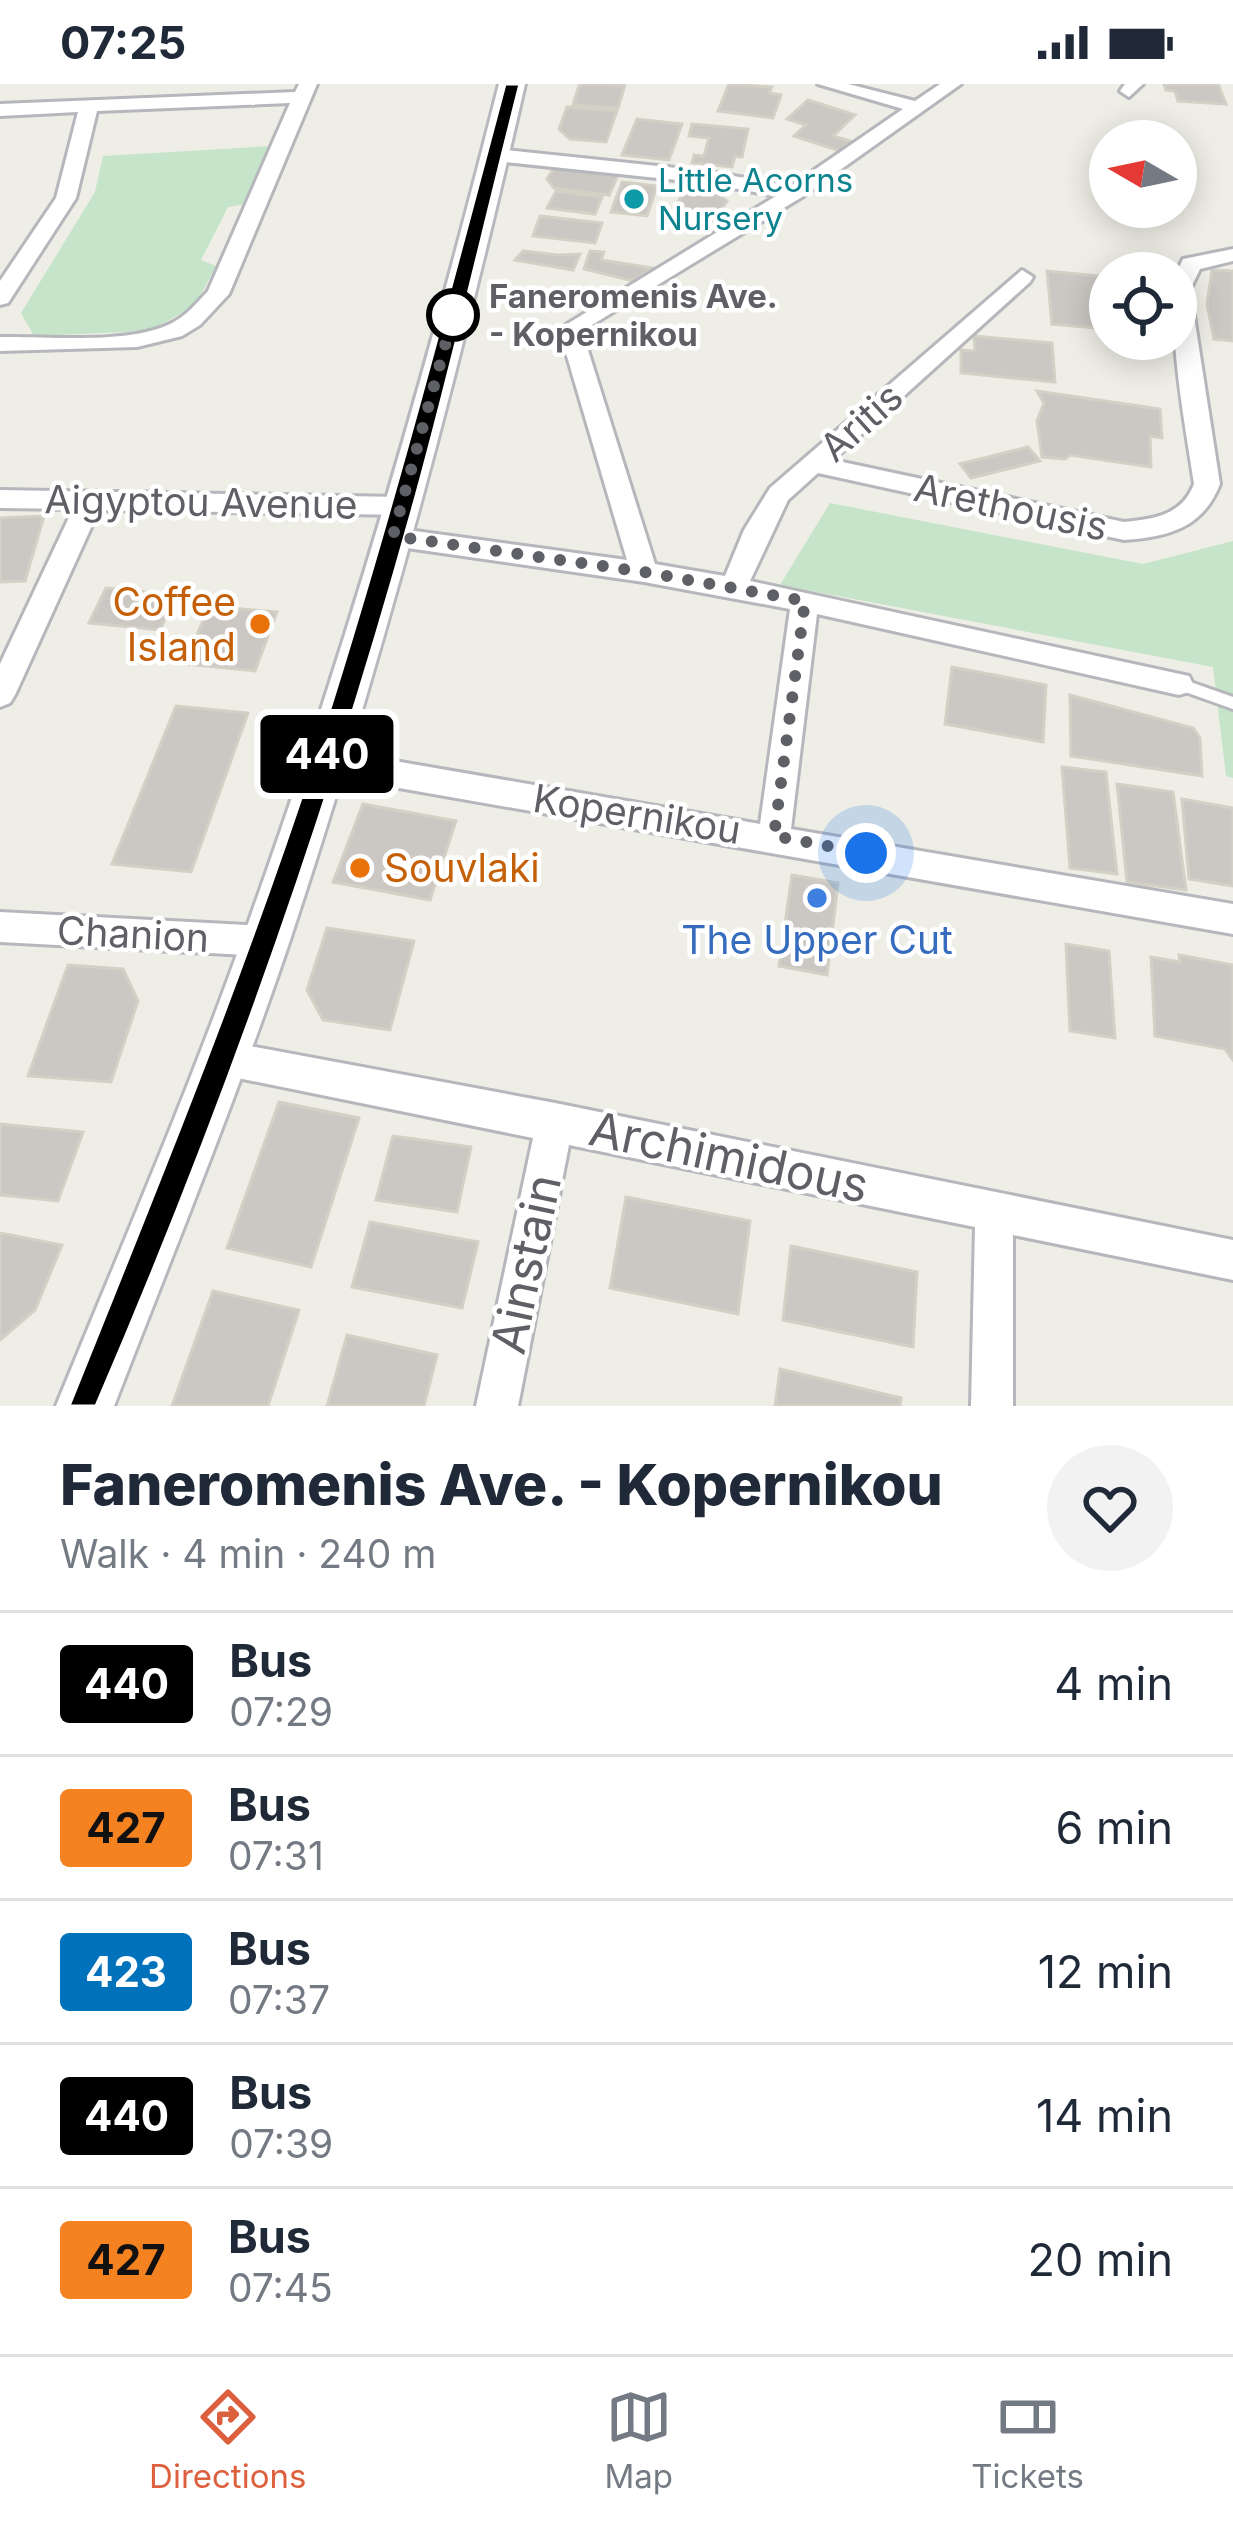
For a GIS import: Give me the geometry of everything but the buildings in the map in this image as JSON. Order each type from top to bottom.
[{"type":"main road","points":[[85,1406],[224,1058],[325,761],[398,521],[512,84]]},
{"type":"street","points":[[826,84],[920,108]]},
{"type":"street","points":[[644,572],[569,329],[795,193],[952,84]]},
{"type":"street","points":[[0,110],[305,91],[218,294],[195,318],[175,331],[148,337],[0,344]]},
{"type":"street","points":[[0,298],[65,199],[89,106]]},
{"type":"street","points":[[495,155],[705,177],[795,193]]},
{"type":"street","name":"Arethousis","points":[[814,464],[1124,531],[1153,530],[1187,517],[1202,505],[1208,484],[1179,290],[1191,264],[1233,255]]},
{"type":"street","name":"Aritis","points":[[733,590],[757,530],[779,494],[1022,277]]},
{"type":"street","name":"Aigyptou Avenue","points":[[0,499],[91,500],[398,521]]},
{"type":"street","points":[[0,695],[91,500]]},
{"type":"street","points":[[398,521],[805,601],[1179,684]]},
{"type":"street","points":[[774,836],[805,601]]},
{"type":"street","name":"Kopernikou","points":[[325,761],[1233,919]]},
{"type":"street","name":"Chanion","points":[[0,928],[265,941]]},
{"type":"street","name":"Archimidous","points":[[224,1058],[1233,1260]]},
{"type":"street","name":"Ainstain","points":[[497,1406],[555,1121]]},
{"type":"street","points":[[992,1406],[994,1211]]},
{"type":"lane","points":[[1179,684],[1233,703]]},
{"type":"green space","points":[[271,146],[246,204],[228,207],[201,260],[216,266],[195,306],[149,331],[34,336],[21,313],[95,192],[103,156]]},
{"type":"green space","points":[[830,503],[1143,564],[1233,541],[1233,778],[1226,776],[1213,667],[780,585]]},
{"type":"bus line","name":"440","points":[[85,1406],[224,1058],[325,761],[403,506],[512,84]]},
{"type":"place","name":"Little Acorns Nursery","points":[[634,199]]},
{"type":"place","name":"Faneromenis Ave. - Kopernikou","points":[[453,315]]},
{"type":"place","name":"Coffee Island","points":[[260,624]]},
{"type":"place","name":"Souvlaki","points":[[360,868]]},
{"type":"place","name":"The Upper Cut","points":[[817,898]]},
{"type":"route","points":[[453,315],[455,309],[393,536],[805,601],[774,836],[866,853]]}]
